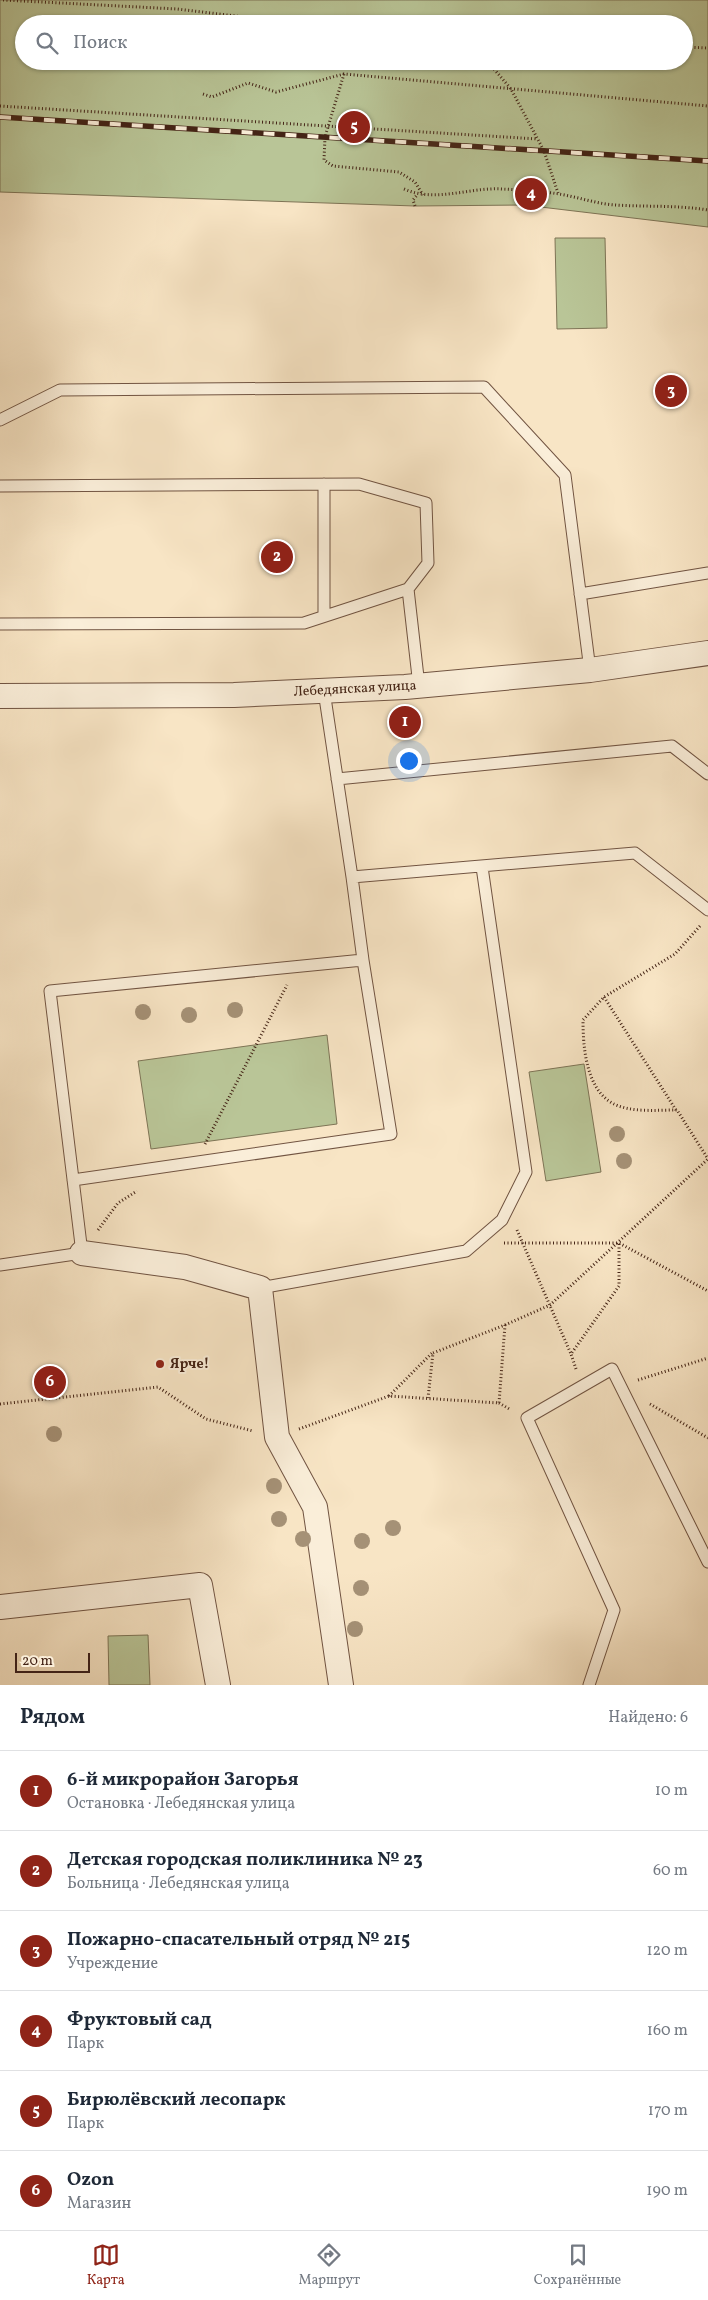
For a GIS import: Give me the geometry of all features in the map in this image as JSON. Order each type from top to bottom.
[{"type":"street","name":"Лебедянская улица","points":[[0,696],[234,695],[419,686],[590,670],[708,653]]},
{"type":"street","points":[[82,1253],[185,1267],[260,1288],[277,1437],[315,1507],[341,1685]]},
{"type":"street","points":[[0,1607],[200,1585],[218,1685]]},
{"type":"lane","points":[[0,420],[60,390],[484,387],[565,475],[590,670]]},
{"type":"lane","points":[[324,484],[324,616]]},
{"type":"lane","points":[[0,486],[358,484],[426,503],[428,563],[408,589],[304,623],[0,624]]},
{"type":"lane","points":[[580,594],[708,573]]},
{"type":"lane","points":[[408,589],[419,686]]},
{"type":"lane","points":[[73,1180],[391,1134],[363,960],[324,691]]},
{"type":"lane","points":[[337,779],[672,746],[708,774]]},
{"type":"lane","points":[[352,877],[635,853],[708,910]]},
{"type":"lane","points":[[260,1288],[466,1251],[502,1220],[526,1172],[482,867]]},
{"type":"lane","points":[[0,1264],[82,1253],[50,991],[363,960]]},
{"type":"lane","points":[[589,1685],[614,1610],[527,1418],[612,1369],[708,1562]]},
{"type":"path","points":[[3,0],[177,9],[227,15]]},
{"type":"path","points":[[693,47],[708,48]]},
{"type":"path","points":[[495,70],[511,89],[538,139],[544,151],[558,194]]},
{"type":"path","points":[[344,74],[325,137],[324,160],[333,166],[399,172],[415,182],[423,195]]},
{"type":"path","points":[[204,94],[212,98],[248,83],[276,92],[344,74],[708,106]]},
{"type":"path","points":[[0,106],[538,139]]},
{"type":"path","points":[[404,189],[417,195],[423,195],[500,188],[558,194],[614,205],[681,206],[708,210]]},
{"type":"path","points":[[415,206],[413,200],[417,195]]},
{"type":"path","points":[[677,1110],[637,1110],[612,1103],[595,1087],[583,1042],[583,1020],[604,997],[675,954],[701,924]]},
{"type":"path","points":[[195,1163],[296,967]]},
{"type":"path","points":[[389,1396],[433,1353],[550,1305],[708,1159],[604,997]]},
{"type":"path","points":[[82,1253],[118,1203],[142,1188]]},
{"type":"path","points":[[508,1208],[571,1354],[581,1386]]},
{"type":"path","points":[[476,1243],[619,1243],[708,1292]]},
{"type":"path","points":[[571,1354],[619,1286],[619,1243]]},
{"type":"path","points":[[0,1404],[158,1387],[206,1419],[277,1437],[389,1396],[499,1403],[505,1325]]},
{"type":"path","points":[[428,1398],[433,1353]]},
{"type":"path","points":[[620,1386],[708,1358]]},
{"type":"path","points":[[620,1386],[708,1438]]},
{"type":"green space","points":[[0,0],[708,0],[708,227],[524,205],[415,206],[0,192]]},
{"type":"green space","points":[[555,238],[605,238],[607,328],[557,329]]},
{"type":"green space","points":[[327,1035],[337,1124],[151,1149],[138,1061]]},
{"type":"green space","points":[[584,1064],[601,1172],[546,1181],[529,1072]]},
{"type":"green space","points":[[148,1635],[150,1685],[109,1685],[108,1636]]},
{"type":"railway","points":[[0,117],[708,161]]},
{"type":"place","name":"Бирюлёвский лесопарк","points":[[354,127]]},
{"type":"place","name":"Фруктовый сад","points":[[531,194]]},
{"type":"place","name":"Пожарно-спасательный отряд № 215","points":[[671,391]]},
{"type":"place","name":"Детская городская поликлиника № 23","points":[[277,557]]},
{"type":"place","name":"6-й микрорайон Загорья","points":[[405,722]]},
{"type":"place","name":"Ярче!","points":[[160,1364]]},
{"type":"place","name":"Ozon","points":[[50,1382]]}]
